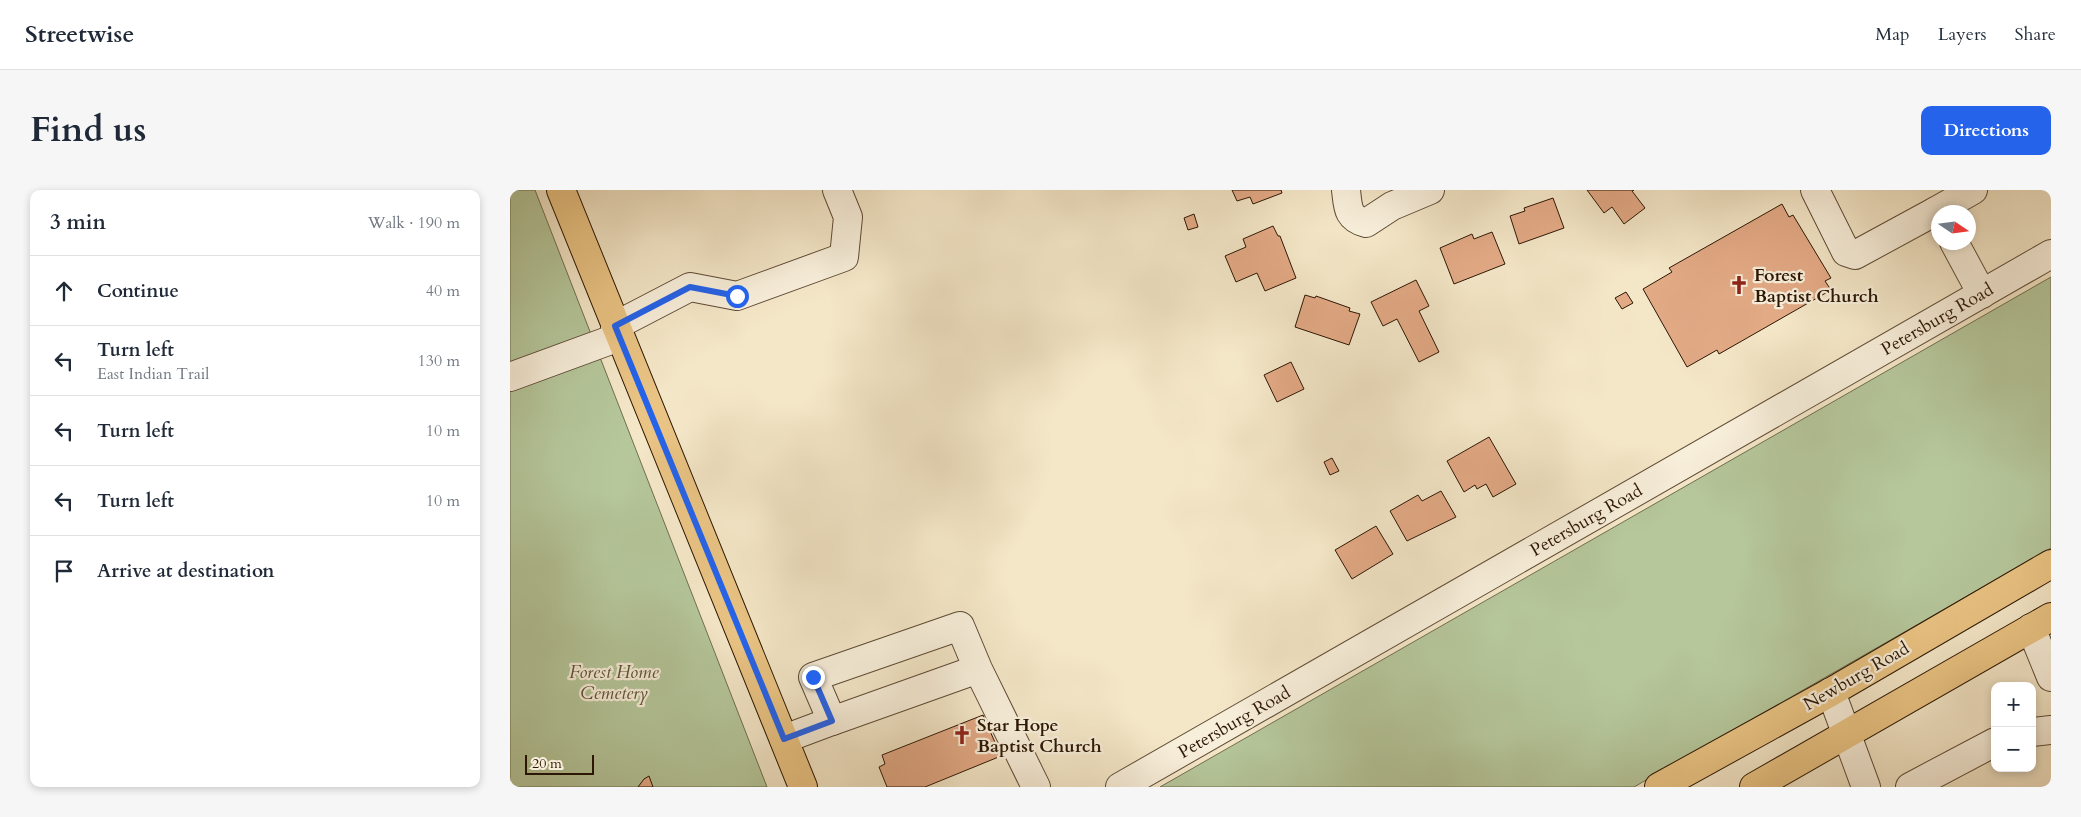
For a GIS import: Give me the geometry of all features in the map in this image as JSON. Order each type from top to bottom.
[{"type":"main road","points":[[560,190],[803,787]]},
{"type":"main road","name":"Newburg Road","points":[[1659,787],[1831,692],[2051,564]]},
{"type":"main road","points":[[1754,787],[2041,623]]},
{"type":"street","points":[[510,377],[617,332],[690,287],[737,296],[844,257],[848,217],[837,190]]},
{"type":"street","points":[[1346,190],[1349,213],[1356,220],[1366,223],[1392,206],[1430,190]]},
{"type":"street","points":[[1815,190],[1846,252],[1855,255],[1931,216]]},
{"type":"street","points":[[1950,205],[1974,190]]},
{"type":"street","points":[[1958,250],[1982,294]]},
{"type":"street","name":"Petersburg Road","points":[[1120,787],[2051,254]]},
{"type":"street","points":[[2041,623],[2051,677]]},
{"type":"street","points":[[832,721],[813,677],[960,626],[978,669],[1036,787]]},
{"type":"street","points":[[784,739],[978,669]]},
{"type":"street","points":[[1831,692],[1866,787]]},
{"type":"street","points":[[2036,732],[2051,730]]},
{"type":"street","points":[[1910,787],[1991,744]]},
{"type":"green space","name":"Forest Home Cemetery","points":[[510,190],[535,190],[767,787],[510,787]]},
{"type":"green space","points":[[2051,277],[2051,548],[1634,787],[1160,787]]},
{"type":"building","points":[[1232,190],[1281,190],[1282,193],[1253,204],[1250,197],[1237,201]]},
{"type":"building","points":[[1587,190],[1634,190],[1632,191],[1645,208],[1624,224],[1612,207],[1604,213]]},
{"type":"building","points":[[1553,198],[1564,228],[1519,244],[1510,216],[1525,211],[1524,208]]},
{"type":"building","name":"Forest Baptist Church","points":[[1782,204],[1789,217],[1793,215],[1831,278],[1825,281],[1831,290],[1719,354],[1717,350],[1687,367],[1643,289],[1672,272],[1669,268]]},
{"type":"building","points":[[1194,214],[1198,227],[1188,230],[1184,218]]},
{"type":"building","points":[[1273,226],[1278,236],[1280,236],[1296,278],[1265,291],[1257,273],[1236,282],[1225,256],[1246,247],[1243,239]]},
{"type":"building","points":[[1492,232],[1505,264],[1454,284],[1440,248],[1472,234],[1474,239]]},
{"type":"building","points":[[1416,280],[1429,306],[1419,311],[1439,352],[1419,362],[1397,319],[1383,326],[1371,302]]},
{"type":"building","points":[[1626,292],[1633,303],[1622,309],[1615,298]]},
{"type":"building","points":[[1305,295],[1315,298],[1316,296],[1350,308],[1349,311],[1360,314],[1349,345],[1295,327]]},
{"type":"building","points":[[1291,362],[1304,389],[1277,402],[1264,375]]},
{"type":"building","points":[[1489,437],[1516,484],[1493,497],[1486,484],[1477,489],[1475,485],[1464,492],[1447,461]]},
{"type":"building","points":[[1332,458],[1339,471],[1330,475],[1324,462]]},
{"type":"building","points":[[1441,491],[1456,517],[1407,541],[1390,511],[1418,495],[1422,501]]},
{"type":"building","points":[[1376,526],[1393,554],[1352,579],[1335,550]]},
{"type":"building","name":"Star Hope Baptist Church","points":[[983,715],[1001,756],[925,787],[887,787],[879,767],[885,764],[882,755]]},
{"type":"building","points":[[649,776],[653,787],[638,787],[644,779]]},
{"type":"place","name":"Forest Baptist Church","points":[[1739,285]]},
{"type":"place","name":"Star Hope Baptist Church","points":[[962,735]]},
{"type":"route","points":[[737,296],[690,287],[615,326],[784,739],[832,721],[813,677]]}]
